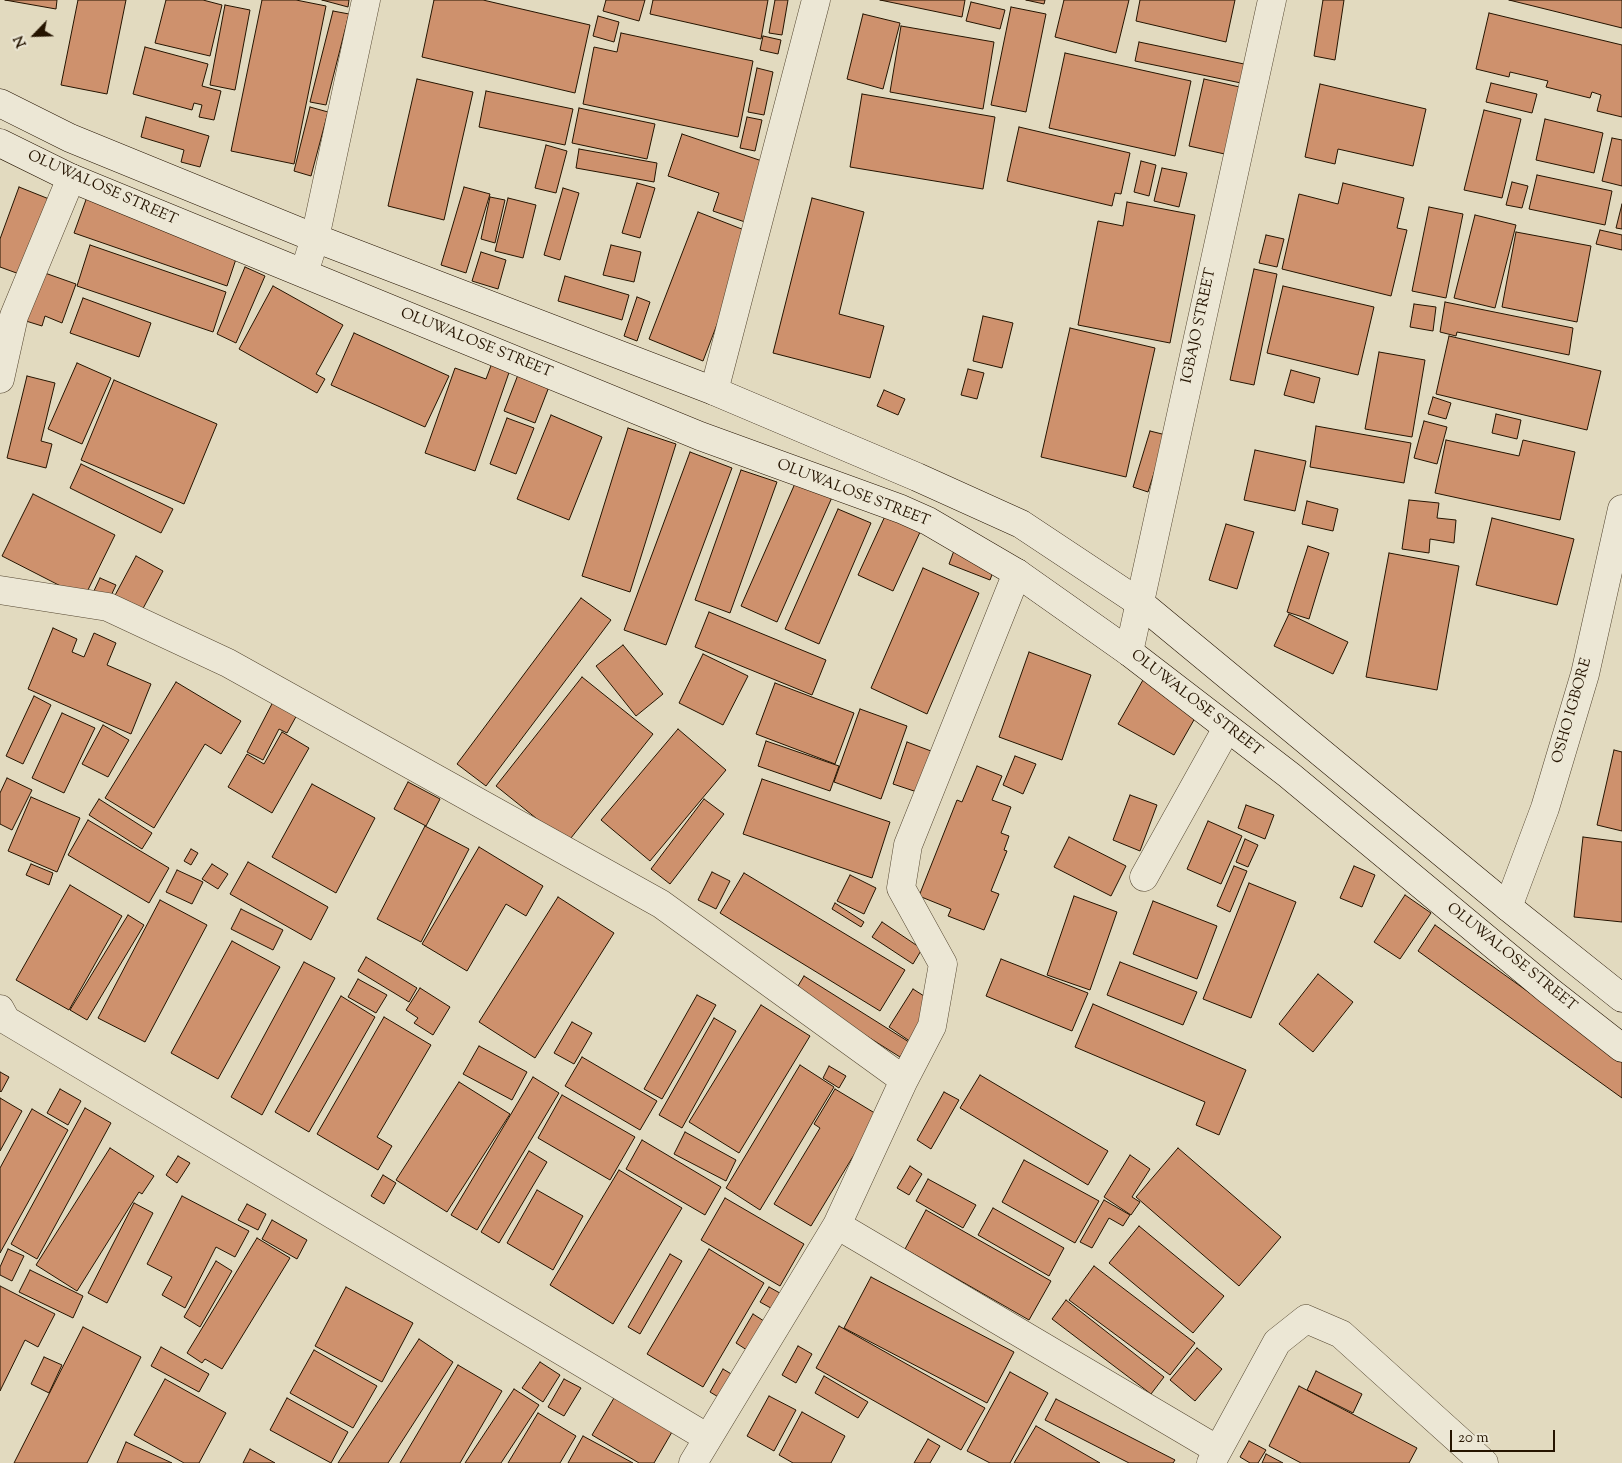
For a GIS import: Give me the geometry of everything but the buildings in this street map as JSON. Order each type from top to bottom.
[{"type":"street","points":[[304,273],[315,238],[366,0]]},
{"type":"street","points":[[714,391],[816,0]]},
{"type":"street","name":"IGBAJO STREET","points":[[1129,652],[1272,0]]},
{"type":"street","points":[[0,103],[70,138],[315,238],[714,391],[917,477],[1021,524],[1140,603],[1508,907],[1622,998]]},
{"type":"street","name":"OLUWALOSE STREET","points":[[0,143],[70,178],[700,436],[901,509],[928,522],[1017,573],[1129,652],[1288,775],[1548,990],[1622,1048]]},
{"type":"street","points":[[0,379],[7,318],[70,178]]},
{"type":"street","name":"OSHO IGBORE","points":[[1508,907],[1545,808],[1585,674],[1622,510]]},
{"type":"street","points":[[693,1463],[837,1226],[904,1080],[932,1026],[943,964],[901,888],[908,845],[1017,573]]},
{"type":"street","points":[[0,590],[108,607],[228,663],[661,904],[904,1080]]},
{"type":"street","points":[[1144,877],[1227,728]]},
{"type":"street","points":[[1548,990],[1571,958]]},
{"type":"street","points":[[2,1019],[708,1438]]},
{"type":"street","points":[[837,1226],[1215,1456],[1277,1342],[1306,1319],[1341,1334],[1484,1463]]}]
